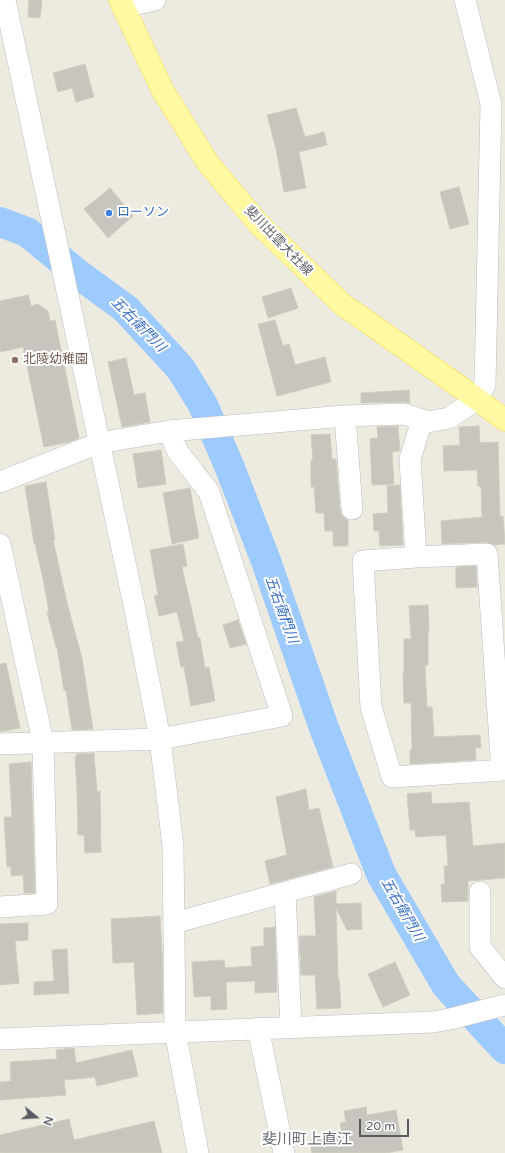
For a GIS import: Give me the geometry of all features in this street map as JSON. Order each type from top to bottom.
[{"type":"main road","name":"斐川出雲大社線","points":[[122,4],[163,91],[208,164],[258,223],[342,304],[504,416]]},
{"type":"street","points":[[5,0],[134,605],[160,739],[173,846],[175,1031],[198,1153]]},
{"type":"street","points":[[122,4],[155,0]]},
{"type":"street","points":[[0,482],[99,443],[169,431],[345,416],[404,414],[428,422],[449,418],[477,398],[485,384],[491,104],[465,0]]},
{"type":"street","points":[[345,416],[352,509]]},
{"type":"street","points":[[416,557],[410,459],[422,420]]},
{"type":"street","points":[[0,744],[160,739],[282,716],[209,492],[178,452],[169,431]]},
{"type":"street","points":[[0,544],[43,742],[47,904],[0,907]]},
{"type":"street","points":[[487,554],[504,770],[392,777],[371,707],[362,561],[487,554]]},
{"type":"street","points":[[174,923],[351,874]]},
{"type":"street","points":[[285,892],[291,1027]]},
{"type":"street","points":[[480,892],[480,947],[505,978]]},
{"type":"street","points":[[0,1039],[433,1022],[501,1006]]},
{"type":"street","points":[[258,1028],[284,1153]]},
{"type":"building","points":[[29,0],[42,0],[40,18],[28,17]]},
{"type":"building","points":[[85,64],[94,97],[76,102],[72,88],[58,92],[53,73]]},
{"type":"building","points":[[296,108],[305,137],[324,132],[327,145],[299,152],[306,188],[284,192],[276,149],[267,115]]},
{"type":"building","points":[[459,187],[469,224],[450,229],[440,192]]},
{"type":"building","name":"ローソン","points":[[110,188],[133,216],[108,238],[84,209]]},
{"type":"building","points":[[291,288],[298,308],[268,318],[262,297]]},
{"type":"building","points":[[28,295],[31,306],[38,304],[48,311],[50,321],[55,320],[79,438],[69,442],[44,447],[23,347],[0,352],[0,301]]},
{"type":"building","points":[[275,320],[283,346],[289,344],[295,365],[325,357],[331,382],[277,396],[258,324]]},
{"type":"building","points":[[126,358],[134,395],[145,393],[150,422],[122,427],[108,362]]},
{"type":"building","points":[[409,390],[410,403],[361,403],[361,393]]},
{"type":"building","points":[[398,426],[400,451],[392,452],[394,484],[372,485],[370,439],[378,438],[377,427]]},
{"type":"building","points":[[479,426],[480,443],[498,442],[500,517],[503,516],[505,544],[494,545],[486,542],[442,544],[441,521],[482,517],[481,487],[478,486],[477,470],[444,471],[443,446],[460,445],[459,427]]},
{"type":"building","points":[[330,434],[332,459],[336,459],[340,510],[342,516],[348,520],[348,546],[333,546],[333,531],[325,531],[324,513],[316,513],[314,487],[311,487],[311,460],[313,460],[311,435]]},
{"type":"building","points":[[161,450],[166,484],[138,488],[133,454]]},
{"type":"building","points":[[46,482],[55,540],[53,540],[68,607],[82,658],[93,729],[72,730],[66,690],[64,691],[57,647],[47,612],[49,611],[42,574],[34,544],[25,486]]},
{"type":"building","points":[[400,485],[403,545],[380,546],[379,531],[374,531],[373,514],[388,513],[387,486]]},
{"type":"building","points":[[190,488],[199,538],[172,544],[163,493]]},
{"type":"building","points":[[183,544],[187,566],[182,567],[198,638],[200,638],[205,668],[209,667],[215,701],[191,706],[184,667],[181,667],[176,642],[184,641],[177,612],[159,616],[154,596],[158,595],[150,550]]},
{"type":"building","points":[[476,566],[477,587],[456,588],[456,567]]},
{"type":"building","points":[[428,605],[428,665],[425,665],[427,707],[432,707],[434,737],[480,735],[481,748],[475,748],[476,760],[410,764],[410,750],[412,750],[411,703],[404,703],[404,639],[411,639],[409,606]]},
{"type":"building","points":[[238,620],[246,644],[230,648],[223,625]]},
{"type":"building","points":[[6,663],[20,728],[0,732],[0,664]]},
{"type":"building","points":[[94,753],[97,792],[100,791],[101,852],[85,853],[84,835],[78,835],[75,757],[77,756],[76,754]]},
{"type":"building","points":[[31,762],[35,893],[24,893],[23,875],[11,876],[11,866],[7,867],[4,817],[12,817],[9,764]]},
{"type":"building","points":[[306,789],[309,810],[319,808],[333,867],[270,884],[265,861],[287,855],[276,797]]},
{"type":"building","points":[[431,792],[432,804],[469,802],[473,846],[505,843],[505,878],[468,881],[468,901],[442,902],[441,884],[445,884],[444,866],[448,866],[446,835],[416,837],[415,830],[410,830],[407,794]]},
{"type":"building","points":[[336,891],[336,904],[361,903],[362,929],[347,930],[336,908],[338,978],[341,1008],[317,1009],[315,975],[301,975],[299,936],[316,936],[314,897]]},
{"type":"building","points":[[160,916],[163,1013],[137,1015],[134,962],[113,963],[111,919]]},
{"type":"building","points":[[28,923],[28,940],[15,941],[19,983],[0,985],[0,924]]},
{"type":"building","points":[[275,927],[277,992],[255,993],[255,981],[226,982],[227,1009],[211,1010],[211,996],[194,997],[192,962],[224,960],[225,968],[252,966],[251,947],[264,946],[264,928]]},
{"type":"building","points":[[67,949],[69,993],[34,995],[34,982],[54,981],[52,950]]},
{"type":"building","points":[[395,962],[410,995],[383,1007],[368,974]]},
{"type":"building","points":[[74,1048],[76,1063],[132,1050],[138,1076],[97,1086],[95,1077],[64,1080],[66,1095],[0,1100],[0,1082],[11,1081],[10,1062],[57,1059],[56,1050]]},
{"type":"building","points":[[366,1107],[367,1115],[396,1110],[403,1150],[386,1153],[312,1153],[310,1140],[342,1134],[340,1123],[346,1122],[344,1111]]},
{"type":"building","points":[[69,1119],[74,1140],[154,1121],[162,1153],[0,1153],[0,1135]]},
{"type":"waterway","name":"五右衛門川","points":[[0,222],[27,232],[78,274],[126,309],[181,369],[203,405],[230,468],[266,561],[324,728],[381,874],[446,985],[505,1049]]},
{"type":"place","name":"ローソン","points":[[109,213]]},
{"type":"place","name":"北陵幼稚園","points":[[15,360]]},
{"type":"district","name":"斐川町上直江","points":[[307,1140]]}]
